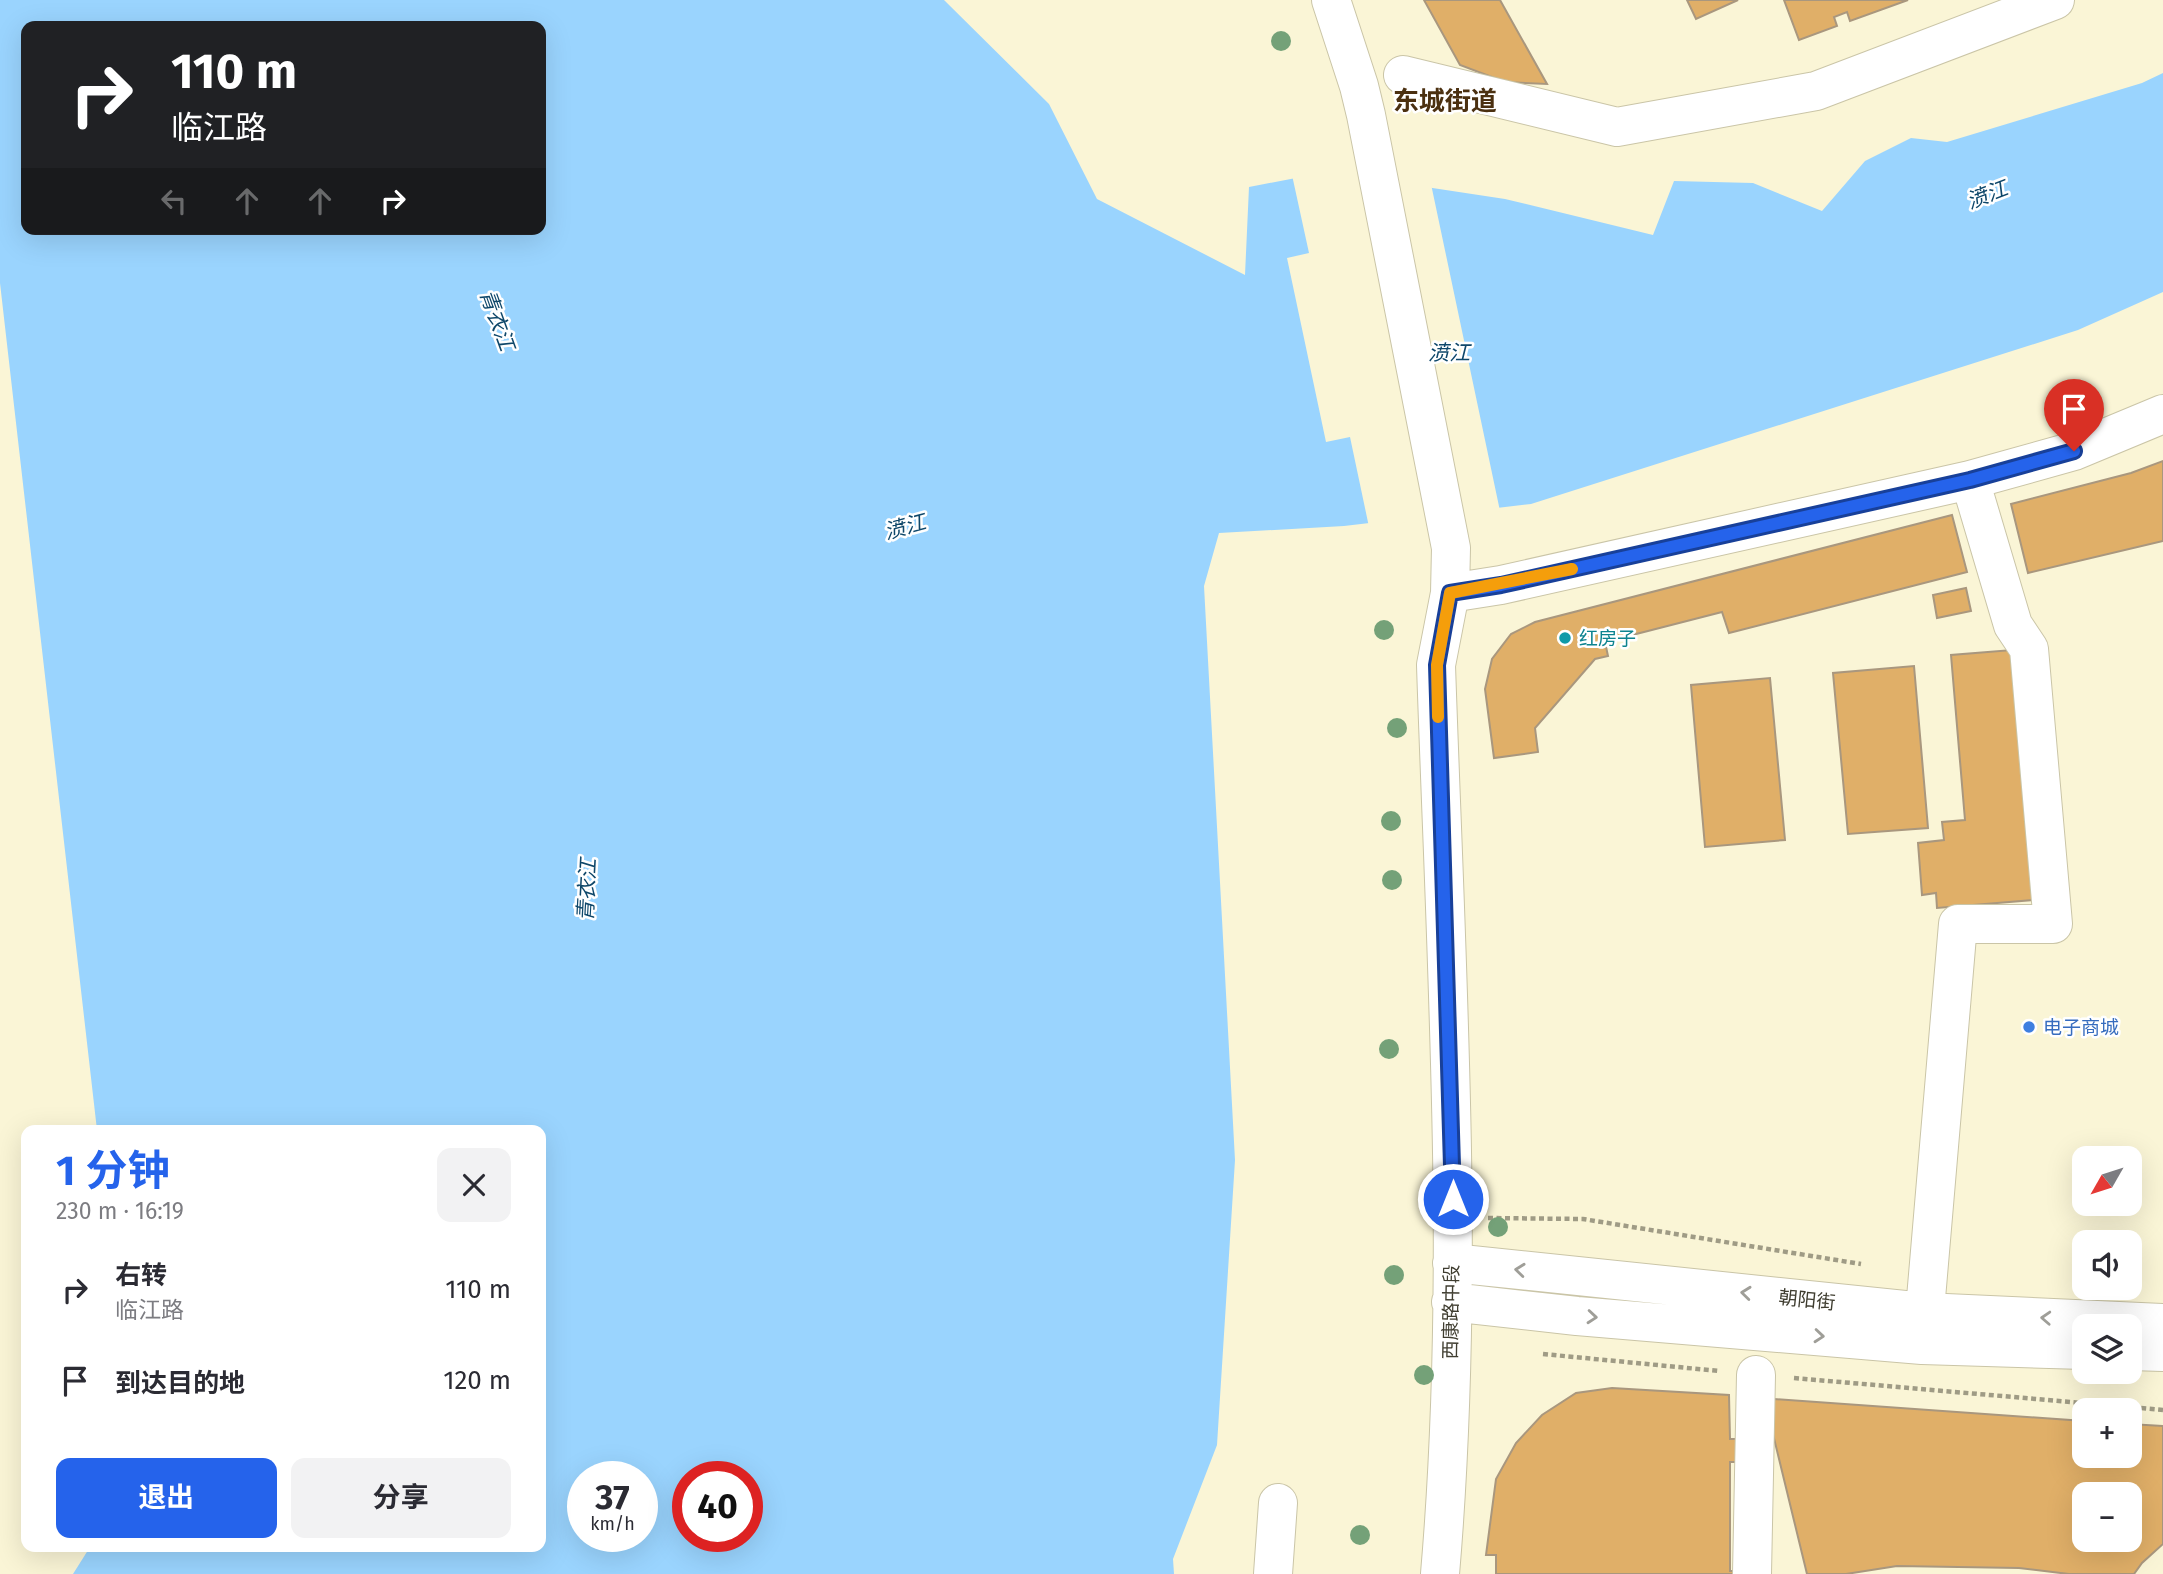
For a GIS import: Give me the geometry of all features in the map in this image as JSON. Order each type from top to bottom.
[{"type":"street","name":"西康路中段","points":[[1331,0],[1366,115],[1451,548],[1450,593],[1437,665],[1453,1178],[1448,1476],[1440,1574]]},
{"type":"street","points":[[1403,75],[1617,127],[1816,91],[2055,0]]},
{"type":"street","points":[[1450,593],[1501,585],[1970,480],[2074,451],[2163,414]]},
{"type":"street","points":[[1923,1329],[1958,925],[2053,924],[2029,649],[2013,625],[1970,480]]},
{"type":"street","name":"朝阳街","points":[[1452,1264],[2072,1348]]},
{"type":"street","name":"朝阳街","points":[[1451,1302],[1577,1316],[1923,1329],[2163,1324]]},
{"type":"street","points":[[2142,1351],[2163,1352]]},
{"type":"street","points":[[1752,1574],[1756,1374]]},
{"type":"street","points":[[1273,1574],[1278,1503]]},
{"type":"path","points":[[1480,1218],[1583,1219],[1872,1266]]},
{"type":"water","points":[[0,0],[944,0],[1049,104],[1097,199],[1245,275],[1249,187],[1327,172],[1505,199],[1653,235],[1674,181],[1753,183],[1822,211],[1865,161],[1911,138],[1947,142],[2142,83],[2163,73],[2163,292],[2078,330],[1531,504],[1344,526],[1219,533],[1204,586],[1235,1160],[1217,1445],[1173,1559],[1174,1574],[73,1574],[87,1552],[546,1552],[546,1125],[96,1125],[0,283]]},
{"type":"pier","points":[[1327,168],[1431,184],[1500,511],[1369,527],[1350,437],[1326,442],[1287,258],[1309,253],[1292,175]]},
{"type":"building","points":[[1424,0],[1500,0],[1547,84],[1505,82],[1460,65]]},
{"type":"building","points":[[1687,0],[1738,0],[1696,19]]},
{"type":"building","points":[[1784,0],[1908,0],[1850,21],[1847,12],[1834,17],[1837,26],[1799,40]]},
{"type":"building","points":[[2163,461],[2163,541],[2028,573],[2011,504],[2131,473]]},
{"type":"building","name":"红房子","points":[[1952,515],[1967,572],[1729,633],[1722,612],[1605,642],[1608,656],[1595,659],[1535,728],[1538,752],[1494,758],[1485,689],[1492,659],[1511,634],[1535,622]]},
{"type":"building","points":[[1966,588],[1971,611],[1937,618],[1933,595]]},
{"type":"building","points":[[2012,650],[2033,900],[1937,908],[1936,893],[1922,895],[1918,843],[1944,840],[1942,822],[1965,820],[1951,655]]},
{"type":"building","points":[[1914,666],[1928,828],[1848,834],[1833,673]]},
{"type":"building","points":[[1770,678],[1785,840],[1705,847],[1691,685]]},
{"type":"building","points":[[1612,1388],[1729,1395],[1730,1439],[1738,1439],[1738,1462],[1730,1462],[1730,1571],[1738,1571],[1738,1574],[1496,1574],[1496,1555],[1486,1555],[1496,1479],[1516,1443],[1542,1415],[1576,1393]]},
{"type":"building","points":[[1774,1399],[2072,1420],[2072,1468],[2142,1468],[2142,1425],[2163,1426],[2163,1544],[2134,1574],[2069,1574],[2019,1568],[1897,1566],[1846,1574],[1807,1574],[1771,1426]]},
{"type":"slow traffic","points":[[1438,717],[1437,665],[1450,593],[1572,569]]},
{"type":"place","name":"红房子","points":[[1565,638]]},
{"type":"place","name":"电子商城","points":[[2029,1027]]},
{"type":"district","name":"东城街道","points":[[1445,101]]},
{"type":"route","points":[[1453,1199],[1437,665],[1450,593],[1501,585],[1970,480],[2074,451]]},
{"type":"water label","name":"𣸣江","points":[[1987,195]]},
{"type":"water label","name":"青衣江","points":[[497,320]]},
{"type":"water label","name":"𣸣江","points":[[1449,353]]},
{"type":"water label","name":"𣸣江","points":[[905,527]]},
{"type":"water label","name":"青衣江","points":[[587,890]]}]
